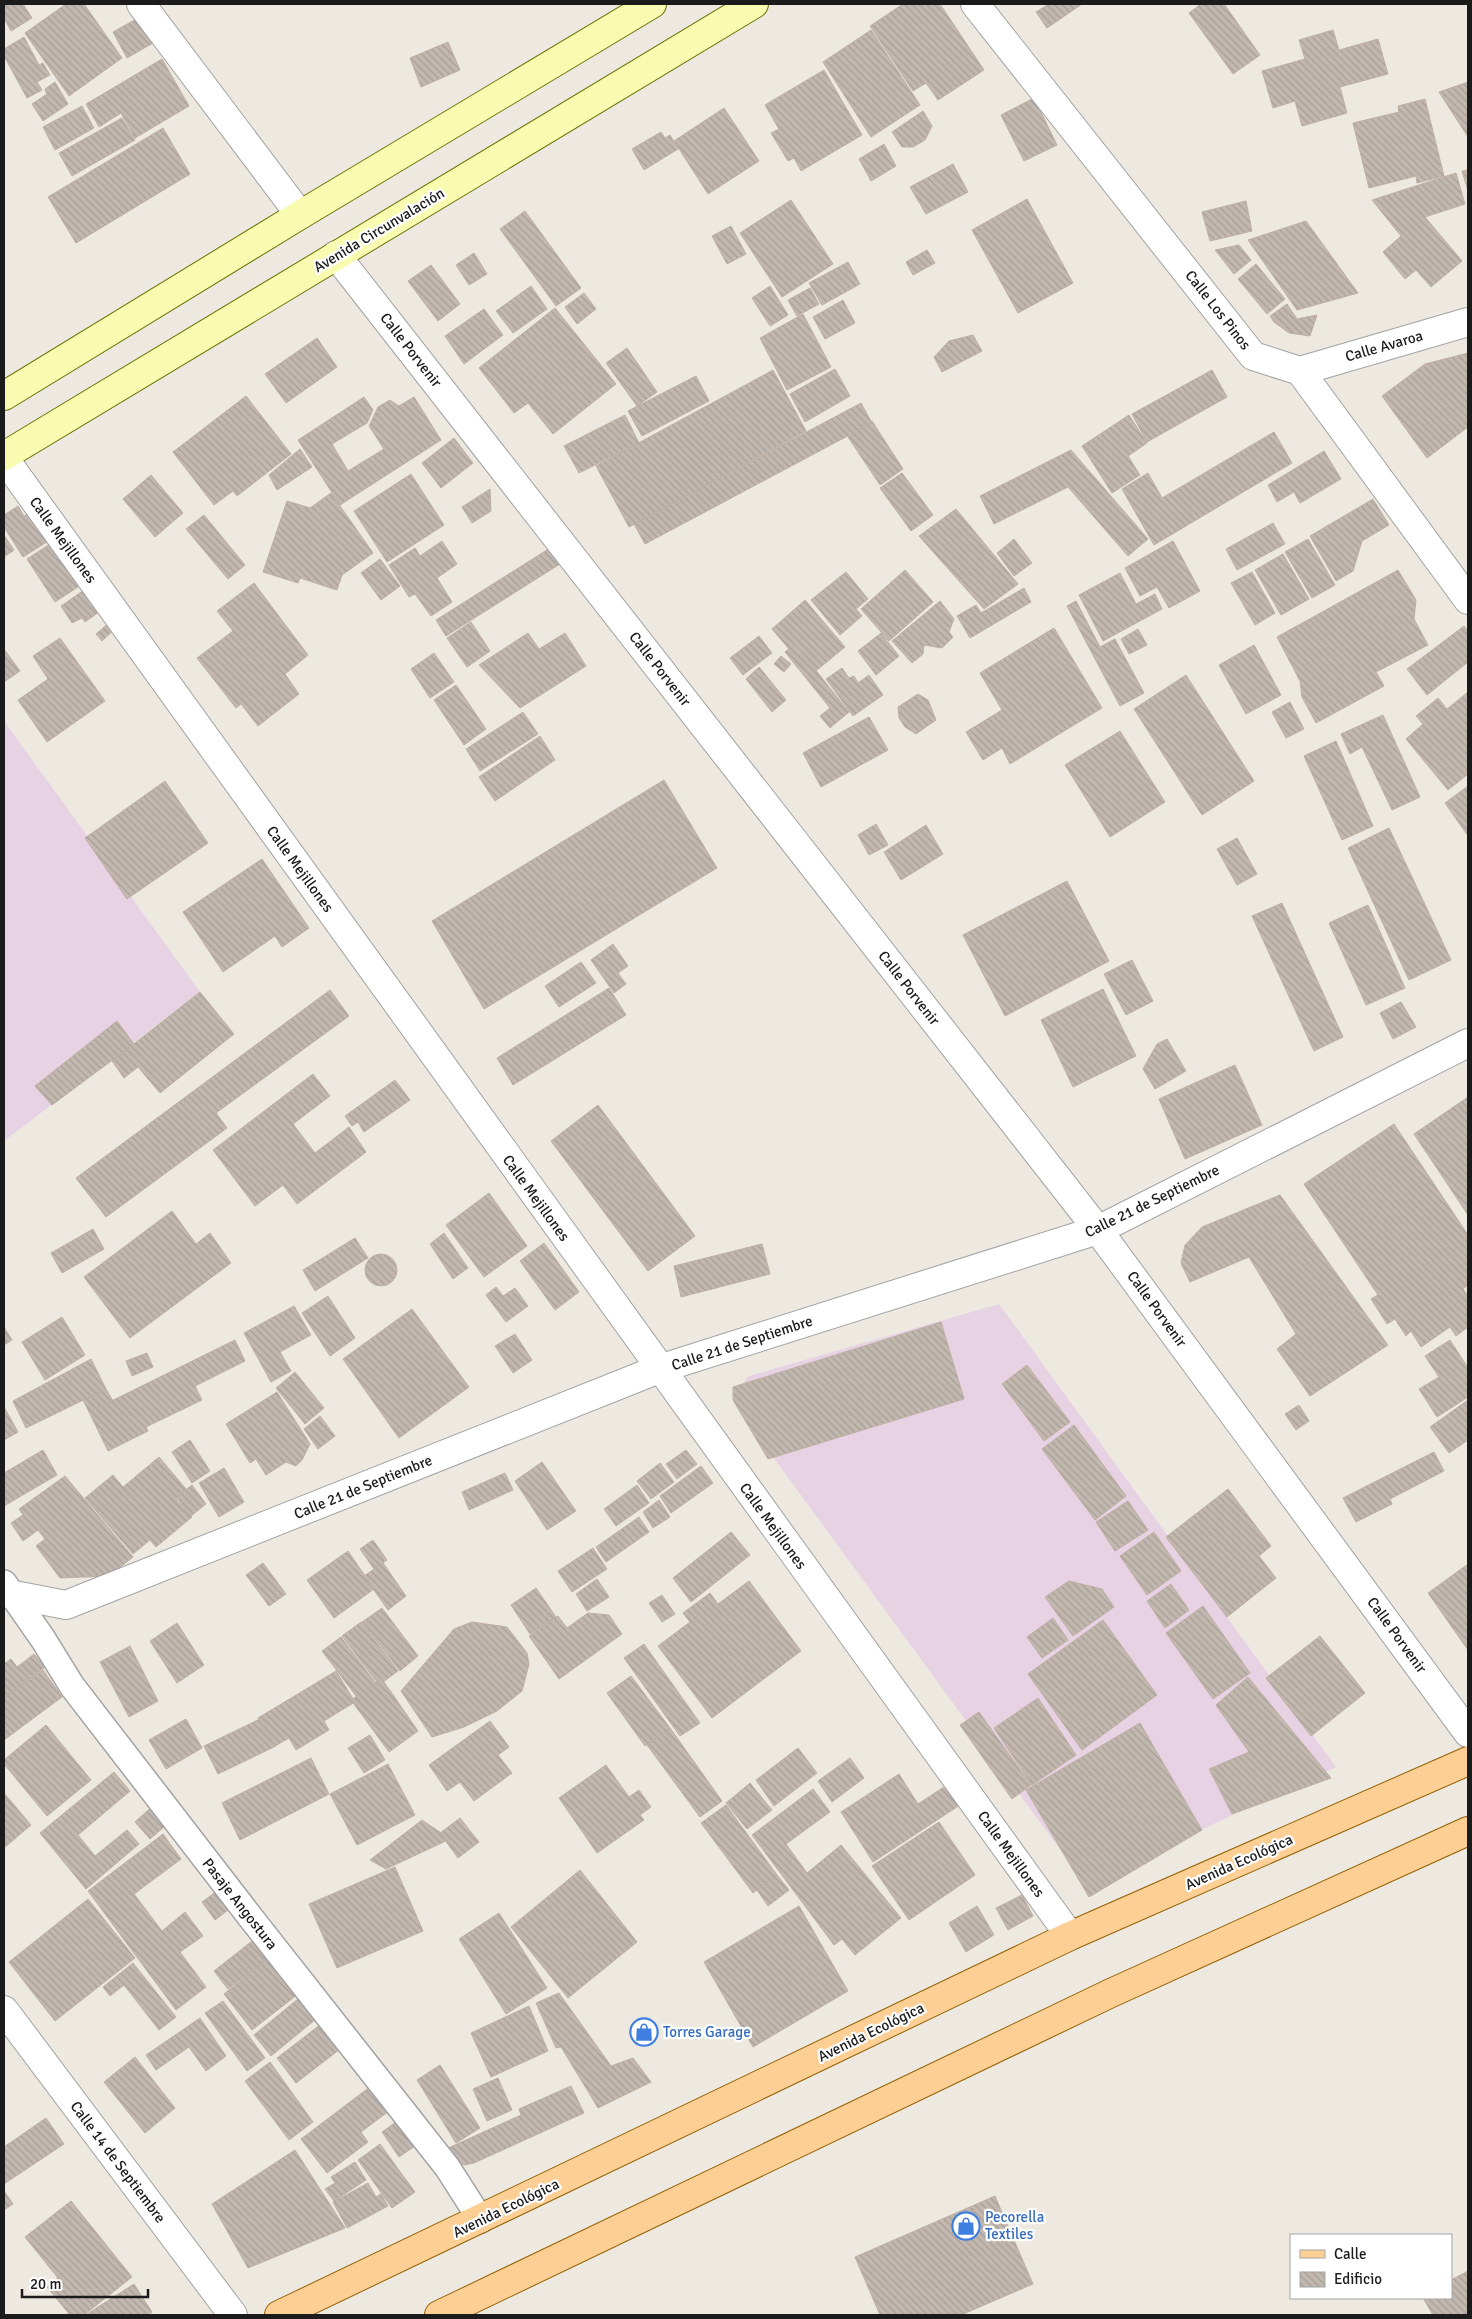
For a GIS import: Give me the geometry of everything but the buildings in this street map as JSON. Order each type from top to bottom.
[{"type":"main road","points":[[4,396],[300,215],[652,4]]},
{"type":"main road","name":"Avenida Circunvalación","points":[[4,457],[754,4]]},
{"type":"main road","name":"Avenida Ecológica","points":[[280,2315],[482,2220],[1070,1936],[1468,1761]]},
{"type":"main road","points":[[439,2315],[1111,1993],[1468,1831]]},
{"type":"street","points":[[141,4],[300,215]]},
{"type":"street","name":"Calle Los Pinos","points":[[975,4],[1253,356],[1300,370]]},
{"type":"street","name":"Calle Porvenir","points":[[336,255],[1098,1230],[1468,1733]]},
{"type":"street","name":"Calle Avaroa","points":[[1300,370],[1468,322]]},
{"type":"street","points":[[1300,370],[1468,600]]},
{"type":"street","name":"Calle Mejillones","points":[[4,457],[659,1369],[1070,1936]]},
{"type":"street","name":"Calle 21 de Septiembre","points":[[6,1590],[66,1605],[659,1369],[1098,1230],[1468,1043]]},
{"type":"street","name":"Calle 14 de Septiembre","points":[[4,2010],[233,2315]]},
{"type":"lane","name":"Pasaje Angostura","points":[[6,1590],[44,1639],[72,1686],[447,2167],[482,2220]]},
{"type":"shaded area","points":[[4,721],[200,992],[4,1141]]},
{"type":"shaded area","points":[[999,1304],[1336,1767],[1102,1876],[1070,1863],[735,1405],[737,1390],[749,1376]]},
{"type":"place","name":"Torres Garage","points":[[644,2032]]},
{"type":"place","name":"Pecorella Textiles","points":[[966,2226]]}]
